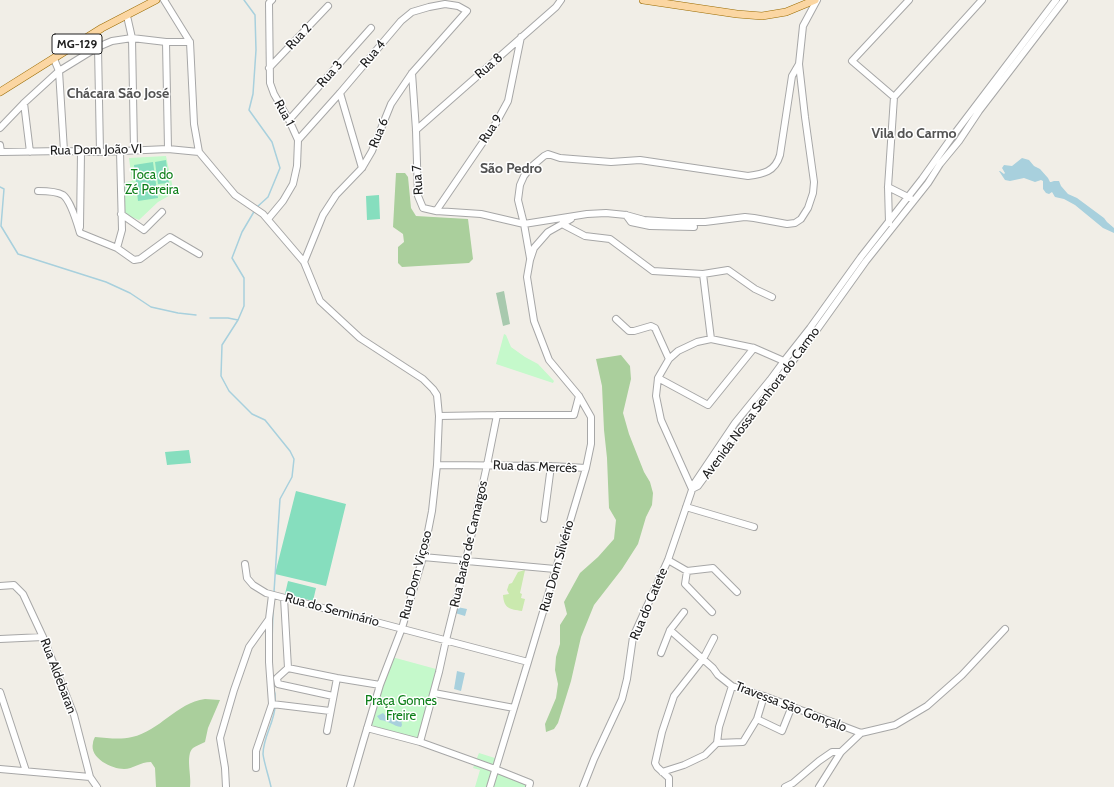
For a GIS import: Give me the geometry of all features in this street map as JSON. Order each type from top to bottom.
[{"type":"main road","name":"MG-129","points":[[0,92],[102,28],[156,0]]},
{"type":"main road","points":[[643,0],[737,14],[762,16],[786,12],[816,0]]},
{"type":"street","points":[[164,0],[190,42],[194,124],[198,152]]},
{"type":"street","name":"Rua 1","points":[[268,219],[283,201],[293,184],[297,166],[298,140],[289,120],[274,94],[270,83],[269,3],[272,0]]},
{"type":"street","name":"Rua 8","points":[[416,130],[556,7],[561,0]]},
{"type":"street","points":[[524,224],[588,214],[606,213],[626,215],[644,220],[672,222],[705,222],[754,218],[787,224],[795,223],[801,219],[808,208],[813,193],[814,182],[799,64],[803,26],[816,0]]},
{"type":"street","points":[[894,97],[852,61],[908,0]]},
{"type":"street","points":[[893,227],[888,223],[888,187],[894,97],[982,0]]},
{"type":"street","name":"Avenida Nossa Senhora do Carmo","points":[[692,489],[698,486],[790,364],[848,281],[928,184],[952,137],[976,110],[1059,2]]},
{"type":"street","name":"Rua 4","points":[[298,140],[401,21],[412,12],[445,4],[458,6],[467,11]]},
{"type":"street","name":"Rua 2","points":[[269,68],[328,6]]},
{"type":"street","name":"Rua 6","points":[[304,262],[323,215],[336,195],[362,168],[372,151],[391,104],[412,73],[467,11]]},
{"type":"street","points":[[127,16],[132,38],[134,150]]},
{"type":"street","name":"Rua 3","points":[[289,120],[371,28]]},
{"type":"street","name":"Rua 9","points":[[436,211],[496,123],[508,101],[521,37]]},
{"type":"street","points":[[0,128],[59,70],[98,47],[112,41],[132,38],[166,42],[190,42]]},
{"type":"street","points":[[166,42],[168,149]]},
{"type":"street","points":[[98,47],[100,152]]},
{"type":"street","points":[[54,59],[59,70],[64,151]]},
{"type":"street","points":[[530,260],[518,200],[520,185],[524,176],[531,167],[544,156],[548,154],[560,158],[610,162],[640,160],[748,176],[764,173],[777,163],[780,155],[792,76],[799,64]]},
{"type":"street","name":"Rua 7","points":[[412,73],[416,130],[418,196],[423,208],[436,211],[481,214],[524,224]]},
{"type":"street","points":[[340,93],[362,168]]},
{"type":"street","points":[[24,103],[30,152]]},
{"type":"street","name":"Rua Dom João VI","points":[[0,145],[1,152],[100,152],[168,149],[198,152]]},
{"type":"street","points":[[117,248],[122,230],[120,151]]},
{"type":"street","points":[[80,233],[81,152]]},
{"type":"street","name":"Rua Dom Viçoso","points":[[198,152],[235,195],[268,219],[304,262],[320,301],[360,338],[423,379],[437,395],[439,416],[437,465],[432,511],[423,557],[402,628],[380,686],[350,787]]},
{"type":"street","name":"Avenida Nossa Senhora do Carmo","points":[[848,281],[861,257],[908,196],[938,162]]},
{"type":"street","points":[[888,187],[908,196],[914,201]]},
{"type":"street","points":[[38,191],[62,194],[68,200],[80,233],[117,248],[134,260],[140,259],[170,237],[199,254]]},
{"type":"street","points":[[121,214],[144,230],[162,212]]},
{"type":"street","points":[[626,215],[631,222],[650,226],[694,227]]},
{"type":"street","points":[[530,260],[534,248],[548,232],[574,217]]},
{"type":"street","points":[[562,224],[585,236],[610,239],[652,271],[703,274],[728,270],[755,289],[772,297]]},
{"type":"street","name":"Rua Dom Silvério","points":[[490,787],[586,468],[591,444],[591,417],[579,396],[549,360],[534,321],[527,277],[530,260]]},
{"type":"street","points":[[703,274],[711,339]]},
{"type":"street","points":[[616,319],[629,331],[651,326],[655,328],[669,359]]},
{"type":"street","name":"Avenida Nossa Senhora do Carmo","points":[[692,489],[735,423],[784,361],[813,330]]},
{"type":"street","points":[[692,489],[661,420],[656,396],[658,378],[669,359],[678,351],[697,342],[711,339],[754,348],[790,364]]},
{"type":"street","points":[[658,378],[708,405],[754,348]]},
{"type":"street","points":[[439,416],[574,415],[579,396]]},
{"type":"street","name":"Rua Barão de Camargos","points":[[434,693],[466,560],[497,415]]},
{"type":"street","points":[[735,423],[742,427]]},
{"type":"street","name":"Rua das Mercês","points":[[437,465],[551,466],[586,468]]},
{"type":"street","points":[[544,519],[551,466]]},
{"type":"street","name":"Rua do Catete","points":[[583,787],[594,759],[622,699],[627,679],[633,637],[668,560],[692,489]]},
{"type":"street","points":[[686,507],[754,527]]},
{"type":"street","points":[[423,557],[556,569]]},
{"type":"street","points":[[668,560],[687,571],[713,568],[737,592]]},
{"type":"street","name":"Rua do Seminário","points":[[245,564],[248,578],[253,584],[276,596],[528,662]]},
{"type":"street","points":[[687,571],[685,584],[712,612]]},
{"type":"street","name":"Rua Aldebaran","points":[[0,586],[14,584],[23,594],[43,637],[74,716],[90,777],[96,786]]},
{"type":"street","points":[[256,768],[256,752],[272,704],[269,662],[269,619],[276,596]]},
{"type":"street","points":[[276,596],[288,668]]},
{"type":"street","points":[[662,654],[670,630],[684,612]]},
{"type":"street","points":[[226,787],[225,768],[220,738],[234,690],[249,647],[269,619]]},
{"type":"street","points":[[819,787],[841,752],[861,733],[895,725],[927,706],[962,675],[1005,629]]},
{"type":"street","name":"Travessa São Gonçalo","points":[[670,630],[732,686],[792,706],[861,733]]},
{"type":"street","points":[[0,639],[43,637]]},
{"type":"street","points":[[669,787],[669,778],[657,767],[656,763],[662,732],[674,696],[703,659],[714,638]]},
{"type":"street","points":[[288,668],[380,686]]},
{"type":"street","points":[[288,668],[277,678],[278,684],[333,696]]},
{"type":"street","points":[[327,731],[337,678]]},
{"type":"street","points":[[662,772],[684,765],[705,755],[717,743],[719,727],[732,686]]},
{"type":"street","points":[[0,692],[26,771]]},
{"type":"street","points":[[420,742],[434,693],[514,708]]},
{"type":"street","points":[[717,743],[743,742],[757,719],[764,696]]},
{"type":"street","points":[[272,704],[330,711]]},
{"type":"street","points":[[757,719],[782,731],[792,706]]},
{"type":"street","points":[[367,728],[420,742],[495,769],[530,783],[529,787]]},
{"type":"street","points":[[785,787],[794,783],[819,761],[832,752],[841,752]]},
{"type":"street","points":[[0,769],[90,777]]},
{"type":"green space","name":"Toca do Zé Pereira","points":[[166,156],[174,193],[158,202],[139,220],[119,212],[119,183],[132,181],[129,158]]},
{"type":"green space","points":[[166,160],[169,183],[158,184],[155,162]]},
{"type":"green space","points":[[153,162],[158,198],[138,201],[134,165]]},
{"type":"green space","points":[[396,173],[405,173],[408,177],[411,208],[416,216],[468,219],[473,259],[469,263],[402,267],[398,263],[398,247],[404,242],[403,234],[393,227]]},
{"type":"green space","points":[[171,185],[172,192],[160,193],[159,187]]},
{"type":"green space","points":[[379,195],[380,219],[367,220],[366,196]]},
{"type":"green space","points":[[504,291],[510,324],[503,326],[496,293]]},
{"type":"green space","points":[[504,334],[506,335],[511,347],[538,364],[554,381],[553,383],[496,364]]},
{"type":"green space","points":[[621,355],[630,366],[631,379],[623,413],[629,434],[644,472],[650,482],[653,493],[652,505],[646,517],[638,544],[622,569],[594,605],[581,637],[571,681],[558,723],[554,729],[546,732],[545,724],[556,698],[558,684],[555,670],[556,657],[560,644],[560,625],[567,614],[564,602],[580,573],[598,557],[614,539],[616,520],[609,508],[602,386],[596,359]]},
{"type":"green space","points":[[189,450],[191,463],[167,465],[165,452]]},
{"type":"green space","points":[[296,491],[346,504],[326,586],[275,574]]},
{"type":"green space","points":[[525,570],[520,593],[522,594],[521,598],[525,599],[522,611],[508,608],[503,595],[509,594],[507,590],[509,584],[512,583],[518,572]]},
{"type":"green space","points":[[288,581],[316,588],[313,601],[285,594]]},
{"type":"green space","name":"Praça Gomes Freire","points":[[392,657],[436,669],[419,741],[368,724]]},
{"type":"green space","points":[[205,699],[220,700],[208,728],[205,742],[193,748],[189,756],[190,787],[156,787],[155,768],[151,762],[124,769],[102,762],[94,753],[93,742],[95,737],[123,738],[142,734],[185,706]]},
{"type":"green space","points":[[479,753],[498,759],[495,771],[533,780],[531,787],[475,787],[480,770],[473,768]]},
{"type":"water","points":[[1022,158],[1029,160],[1034,166],[1040,169],[1050,182],[1059,181],[1061,186],[1068,194],[1077,198],[1104,218],[1114,228],[1114,233],[1103,228],[1075,205],[1064,199],[1055,197],[1052,192],[1049,194],[1046,193],[1043,189],[1043,181],[1041,180],[1035,182],[1024,178],[1010,181],[1005,180],[999,171],[1004,174],[1005,173],[1002,168],[1004,165],[1012,166]]},
{"type":"water","points":[[457,607],[467,609],[465,616],[455,613]]},
{"type":"water","points":[[457,671],[465,673],[461,691],[454,689]]},
{"type":"water","points":[[383,713],[389,718],[401,719],[401,727],[380,720],[377,716]]},
{"type":"waterway","points":[[244,0],[255,15],[256,50],[253,94],[249,110],[272,142],[280,168],[268,197],[257,207]]},
{"type":"waterway","points":[[0,187],[4,189],[1,226],[18,254],[106,282],[130,293],[151,307],[196,315]]},
{"type":"waterway","points":[[255,210],[242,232],[232,258],[244,278],[244,306],[238,320],[222,345],[221,376],[229,391],[252,414],[265,420],[290,451],[294,459],[292,477],[280,499],[274,592]]},
{"type":"waterway","points":[[210,318],[228,318],[238,320]]},
{"type":"waterway","points":[[272,644],[273,608]]},
{"type":"waterway","points":[[273,686],[275,702]]},
{"type":"waterway","points":[[271,787],[263,754],[265,741],[275,706]]},
{"type":"district","name":"Chácara São José","points":[[118,94]]},
{"type":"district","name":"Vila do Carmo","points":[[914,134]]},
{"type":"district","name":"São Pedro","points":[[511,169]]}]
